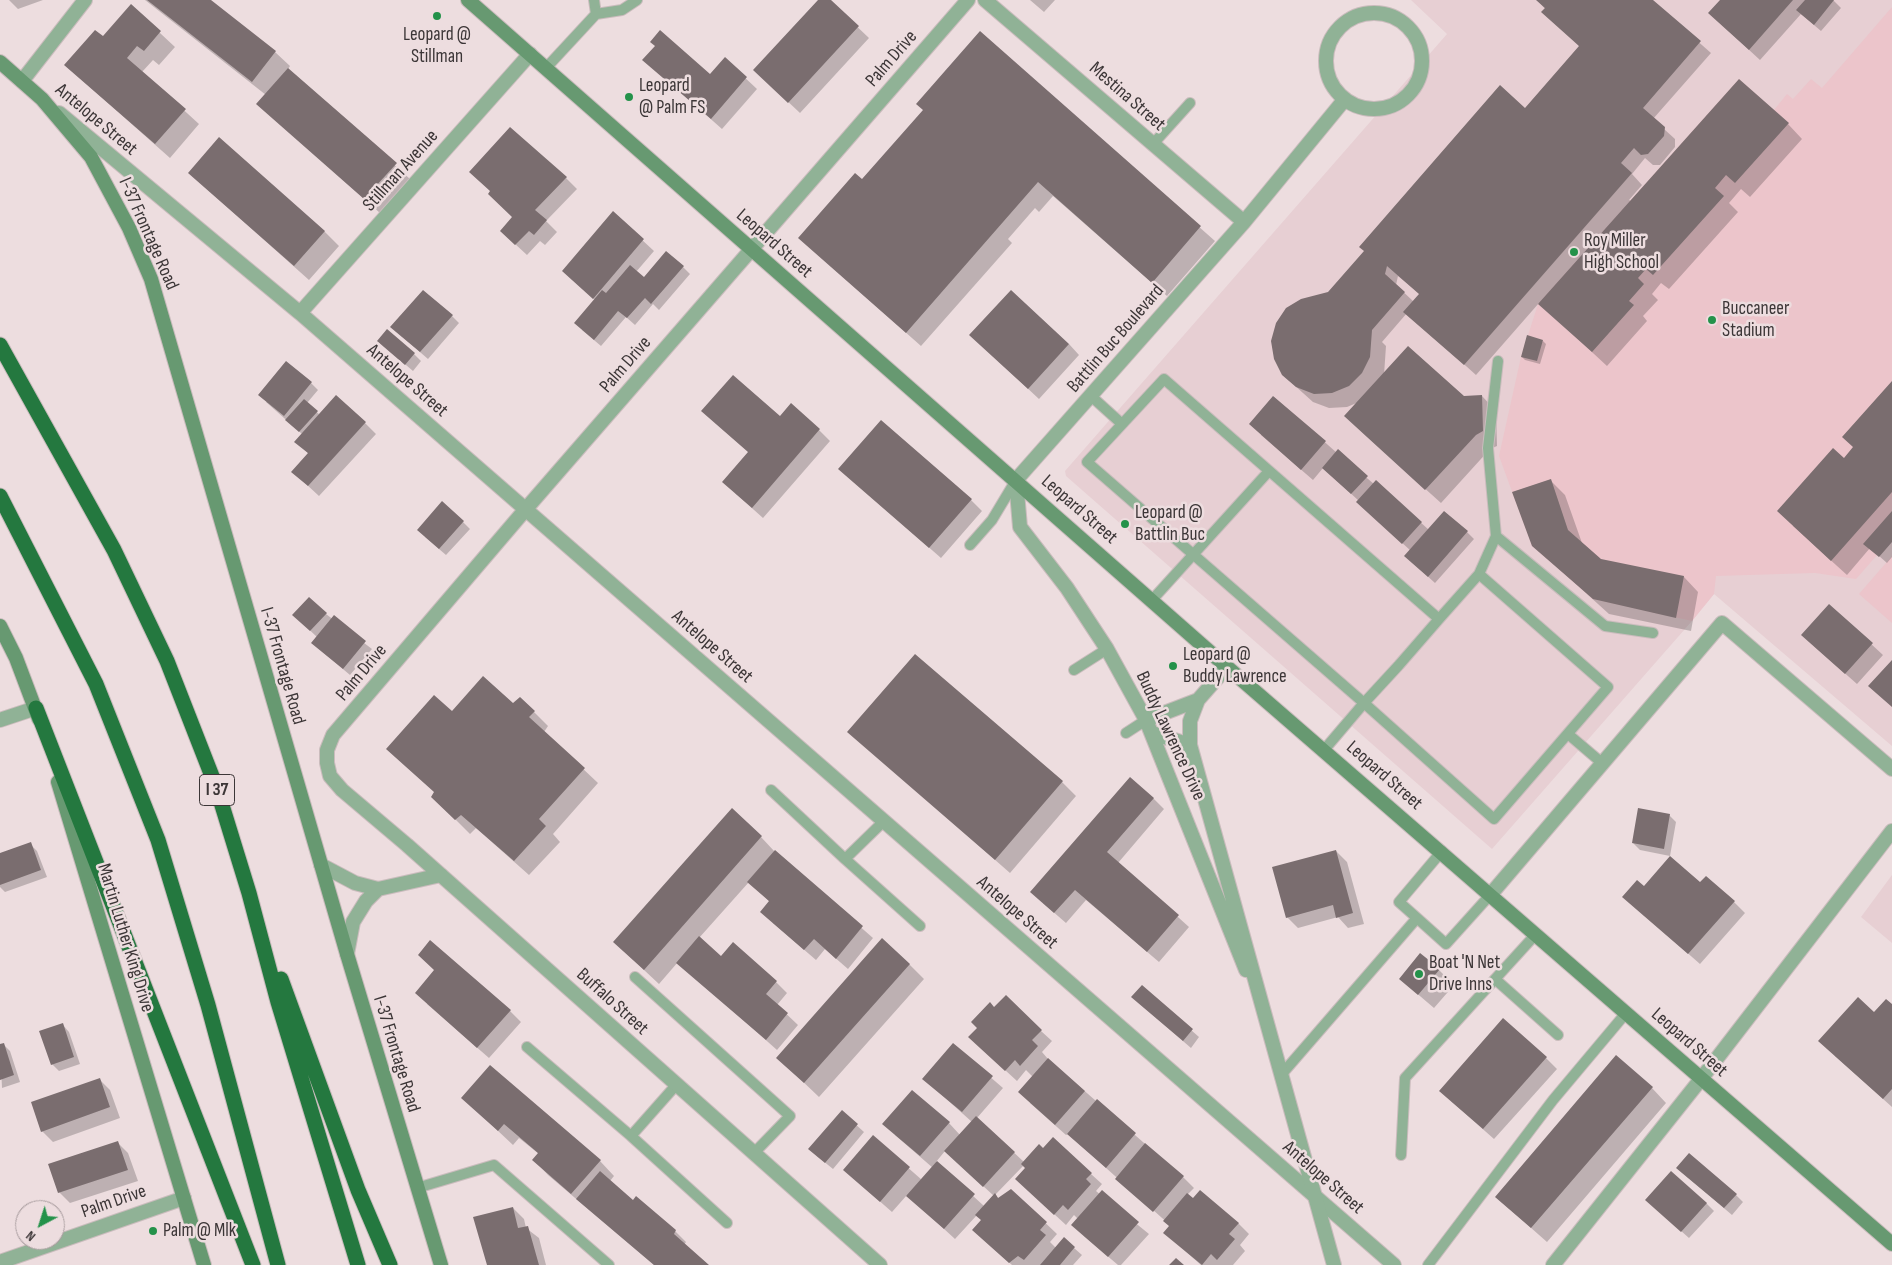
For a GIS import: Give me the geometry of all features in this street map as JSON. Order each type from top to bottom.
[{"type":"highway","name":"I 37","points":[[0,345],[114,550],[167,660],[217,789],[249,893],[278,1002],[358,1265]]},
{"type":"highway","points":[[0,496],[96,684],[158,840],[208,1005],[278,1265]]},
{"type":"highway","points":[[36,708],[253,1265]]},
{"type":"highway","points":[[249,893],[358,1190],[390,1265]]},
{"type":"main road","name":"Leopard Street","points":[[468,0],[1227,666],[1892,1244]]},
{"type":"main road","name":"Antelope Street","points":[[0,62],[42,99]]},
{"type":"main road","name":"I-37 Frontage Road","points":[[42,99],[91,157],[129,228],[151,279],[347,954],[441,1265]]},
{"type":"main road","name":"Martin Luther King Drive","points":[[0,626],[16,658],[36,708],[204,1265]]},
{"type":"street","points":[[22,81],[85,0]]},
{"type":"street","name":"Palm Drive","points":[[327,763],[327,750],[333,735],[525,510],[968,0]]},
{"type":"street","name":"Mestina Street","points":[[985,0],[1244,222]]},
{"type":"street","points":[[1368,12],[1385,13],[1400,20],[1412,31],[1420,44],[1422,60],[1420,75],[1413,89],[1403,100],[1389,107],[1374,109],[1359,106],[1345,99],[1334,88],[1327,72],[1326,56],[1330,40],[1339,26],[1352,17],[1368,12]]},
{"type":"street","name":"Stillman Avenue","points":[[300,312],[530,54]]},
{"type":"street","name":"Antelope Street","points":[[42,99],[300,312],[525,510],[1394,1265]]},
{"type":"street","name":"Battlin Buc Boulevard","points":[[1016,480],[1244,222],[1345,99]]},
{"type":"street","name":"Buddy Lawrence Drive","points":[[1016,480],[1020,527],[1068,588],[1107,649],[1149,727],[1266,1024]]},
{"type":"street","points":[[1491,894],[1722,623],[1892,769]]},
{"type":"street","name":"Buddy Lawrence Drive","points":[[1227,666],[1198,700],[1190,721],[1190,745],[1245,937],[1266,1024],[1317,1198],[1334,1265]]},
{"type":"street","points":[[1149,727],[1198,700]]},
{"type":"street","points":[[0,720],[36,708]]},
{"type":"street","points":[[1149,727],[1190,745]]},
{"type":"street","name":"Buffalo Street","points":[[327,763],[330,776],[342,790],[441,875],[880,1265]]},
{"type":"street","points":[[1552,1265],[1701,1079],[1892,831]]},
{"type":"street","points":[[322,865],[355,883],[378,889],[441,875]]},
{"type":"street","points":[[347,954],[353,922],[366,901],[378,889]]},
{"type":"street","name":"Palm Drive","points":[[0,1262],[184,1198]]},
{"type":"lane","points":[[594,0],[596,14]]},
{"type":"lane","points":[[546,68],[596,14],[622,10],[637,0]]},
{"type":"lane","points":[[1153,144],[1190,103]]},
{"type":"lane","points":[[1324,750],[1479,574],[1496,536],[1488,448],[1498,361]]},
{"type":"lane","points":[[1438,620],[1164,379],[1087,462],[1364,703],[1494,820],[1608,688],[1479,574]]},
{"type":"lane","points":[[1091,396],[1122,424]]},
{"type":"lane","points":[[1152,600],[1194,556],[1269,471]]},
{"type":"lane","points":[[970,545],[992,520],[1016,480]]},
{"type":"lane","points":[[1496,536],[1605,626],[1653,633]]},
{"type":"lane","points":[[1074,670],[1107,649]]},
{"type":"lane","points":[[1126,734],[1149,727]]},
{"type":"lane","points":[[1568,734],[1602,763]]},
{"type":"lane","points":[[771,790],[920,926]]},
{"type":"lane","points":[[845,858],[884,822]]},
{"type":"lane","points":[[1442,851],[1399,902],[1446,944],[1491,894]]},
{"type":"lane","points":[[1281,1075],[1417,918]]},
{"type":"lane","points":[[1401,1155],[1405,1078],[1536,934]]},
{"type":"lane","points":[[635,978],[790,1116],[754,1153]]},
{"type":"lane","points":[[1495,979],[1558,1035]]},
{"type":"lane","points":[[1428,1265],[1553,1100],[1626,1013]]},
{"type":"lane","points":[[526,1046],[631,1136],[728,1223]]},
{"type":"lane","points":[[631,1136],[677,1084]]},
{"type":"lane","points":[[418,1188],[494,1165],[609,1265]]},
{"type":"shaded area","name":"Roy Miller High School","points":[[1411,0],[1892,0],[1892,746],[1714,594],[1492,849],[1066,476],[1065,471],[1447,34]]},
{"type":"shaded area","name":"Buccaneer Stadium","points":[[1892,7],[1892,538],[1856,579],[1815,573],[1716,576],[1714,594],[1692,621],[1593,599],[1532,546],[1499,456],[1521,357],[1538,304],[1739,79],[1774,110],[1787,94],[1793,99],[1811,79],[1822,88]]},
{"type":"shaded area","points":[[1892,556],[1892,623],[1859,594]]},
{"type":"shaded area","points":[[1892,875],[1892,943],[1861,917]]},
{"type":"building","points":[[147,0],[211,0],[276,51],[252,82]]},
{"type":"building","points":[[818,0],[831,0],[859,26],[788,103],[753,70]]},
{"type":"building","points":[[1536,0],[1653,0],[1701,41],[1643,108],[1665,127],[1664,136],[1648,154],[1641,155],[1634,148],[1621,163],[1632,173],[1464,365],[1403,312],[1419,294],[1387,266],[1385,274],[1405,292],[1372,330],[1370,357],[1362,373],[1349,386],[1332,393],[1314,394],[1296,387],[1282,375],[1274,359],[1271,341],[1276,323],[1286,308],[1301,299],[1328,292],[1364,251],[1359,247],[1500,85],[1525,108],[1579,46],[1541,12],[1545,8]]},
{"type":"building","points":[[1720,0],[1793,0],[1749,50],[1708,13]]},
{"type":"building","points":[[1805,0],[1834,0],[1814,25],[1796,10]]},
{"type":"building","points":[[131,4],[161,31],[144,51],[137,46],[127,58],[186,109],[155,144],[64,65],[95,30],[103,36]]},
{"type":"building","points":[[660,30],[710,74],[725,57],[747,77],[711,119],[642,60],[655,46],[650,42]]},
{"type":"building","points":[[980,31],[1201,226],[1152,283],[1038,182],[906,333],[798,238],[855,173],[862,179],[923,110],[916,104]]},
{"type":"building","points":[[288,68],[397,163],[364,199],[256,104]]},
{"type":"building","points":[[1739,79],[1789,123],[1735,183],[1726,175],[1715,188],[1724,196],[1653,275],[1646,269],[1638,278],[1644,284],[1629,301],[1634,305],[1592,352],[1538,304]]},
{"type":"building","points":[[510,127],[567,177],[535,210],[547,220],[534,235],[529,231],[515,245],[500,231],[512,217],[488,194],[490,191],[469,172]]},
{"type":"building","points":[[219,137],[325,231],[294,266],[188,173]]},
{"type":"building","points":[[613,211],[644,239],[593,299],[562,271]]},
{"type":"building","points":[[666,251],[684,266],[651,304],[645,298],[627,318],[618,311],[594,340],[574,323],[602,290],[606,293],[630,265],[644,277]]},
{"type":"building","points":[[423,290],[453,315],[420,352],[390,327]]},
{"type":"building","points":[[1011,290],[1069,344],[1028,389],[969,335]]},
{"type":"building","points":[[387,329],[415,353],[405,365],[377,341]]},
{"type":"building","points":[[1527,335],[1543,340],[1537,361],[1521,357]]},
{"type":"building","points":[[1408,346],[1464,396],[1482,395],[1483,431],[1476,435],[1425,490],[1344,416]]},
{"type":"building","points":[[286,361],[312,382],[284,416],[258,395]]},
{"type":"building","points":[[733,375],[780,416],[791,403],[820,429],[752,508],[722,482],[748,452],[701,411]]},
{"type":"building","points":[[1892,381],[1892,492],[1831,561],[1777,511],[1833,448],[1844,458],[1853,447],[1842,437]]},
{"type":"building","points":[[336,395],[366,422],[308,486],[291,472],[308,453],[294,442]]},
{"type":"building","points":[[1273,396],[1326,441],[1301,470],[1249,424]]},
{"type":"building","points":[[304,399],[318,411],[299,432],[285,420]]},
{"type":"building","points":[[881,420],[972,499],[929,548],[838,469]]},
{"type":"building","points":[[1338,449],[1368,476],[1351,494],[1322,468]]},
{"type":"building","points":[[1551,479],[1568,530],[1601,559],[1684,576],[1676,618],[1593,599],[1532,546],[1512,492]]},
{"type":"building","points":[[1376,480],[1422,522],[1402,544],[1356,502]]},
{"type":"building","points":[[442,501],[464,521],[439,549],[417,530]]},
{"type":"building","points":[[1444,511],[1468,531],[1428,577],[1404,556]]},
{"type":"building","points":[[1892,511],[1892,542],[1879,557],[1863,544]]},
{"type":"building","points":[[309,597],[327,613],[310,631],[292,615]]},
{"type":"building","points":[[1829,604],[1873,643],[1845,674],[1801,635]]},
{"type":"building","points":[[334,615],[366,641],[343,669],[311,643]]},
{"type":"building","points":[[915,654],[1063,781],[995,860],[847,732]]},
{"type":"building","points":[[1892,660],[1892,707],[1868,686]]},
{"type":"building","points":[[483,676],[513,703],[520,697],[535,711],[529,717],[585,768],[539,819],[546,826],[514,861],[461,815],[455,820],[431,797],[434,792],[386,749],[434,695],[452,711]]},
{"type":"building","points":[[1130,777],[1154,798],[1107,852],[1179,915],[1147,952],[1075,890],[1054,913],[1030,892]]},
{"type":"building","points":[[732,808],[762,836],[644,970],[613,942]]},
{"type":"building","points":[[1638,808],[1670,814],[1664,849],[1632,843]]},
{"type":"building","points":[[31,842],[41,870],[0,885],[0,853]]},
{"type":"building","points":[[775,850],[863,926],[836,959],[814,939],[804,950],[760,912],[769,901],[747,882]]},
{"type":"building","points":[[1336,850],[1353,913],[1336,918],[1333,905],[1286,918],[1272,867]]},
{"type":"building","points":[[1670,856],[1700,882],[1706,876],[1735,901],[1688,954],[1622,897],[1637,880],[1644,886]]},
{"type":"building","points":[[699,936],[721,956],[733,942],[777,981],[766,994],[788,1013],[766,1040],[676,963]]},
{"type":"building","points":[[882,938],[910,964],[804,1083],[776,1058]]},
{"type":"building","points":[[430,940],[511,1010],[477,1048],[415,993],[434,970],[418,955]]},
{"type":"building","name":"Boat 'N Net Drive Inns","points":[[1420,953],[1440,969],[1418,995],[1399,979]]},
{"type":"building","points":[[1142,985],[1193,1029],[1183,1041],[1131,997]]},
{"type":"building","points":[[1006,995],[1042,1030],[1032,1040],[1038,1046],[1020,1066],[1015,1060],[1005,1071],[968,1037],[977,1028],[971,1022],[990,1002],[994,1007]]},
{"type":"building","points":[[1858,997],[1874,1012],[1886,999],[1892,1004],[1892,1089],[1883,1099],[1818,1041]]},
{"type":"building","points":[[1503,1018],[1547,1057],[1483,1129],[1439,1091]]},
{"type":"building","points":[[63,1023],[74,1057],[51,1065],[39,1031]]},
{"type":"building","points":[[4,1043],[14,1075],[0,1080],[0,1044]]},
{"type":"building","points":[[953,1043],[993,1076],[962,1112],[922,1079]]},
{"type":"building","points":[[1616,1055],[1653,1087],[1531,1228],[1495,1197]]},
{"type":"building","points":[[1048,1058],[1085,1091],[1055,1125],[1018,1092]]},
{"type":"building","points":[[490,1065],[601,1160],[571,1194],[532,1160],[538,1153],[504,1124],[498,1131],[461,1098]]},
{"type":"building","points":[[100,1078],[110,1107],[41,1132],[31,1102]]},
{"type":"building","points":[[912,1090],[950,1122],[920,1156],[882,1124]]},
{"type":"building","points":[[1097,1099],[1136,1133],[1106,1168],[1067,1134]]},
{"type":"building","points":[[842,1110],[858,1124],[825,1163],[808,1149]]},
{"type":"building","points":[[976,1116],[1015,1152],[983,1187],[944,1151]]},
{"type":"building","points":[[873,1135],[910,1167],[880,1202],[843,1170]]},
{"type":"building","points":[[1053,1137],[1092,1173],[1086,1179],[1091,1184],[1068,1210],[1063,1205],[1054,1215],[1015,1179],[1025,1168],[1021,1164],[1039,1144],[1043,1148]]},
{"type":"building","points":[[118,1141],[128,1170],[58,1193],[48,1164]]},
{"type":"building","points":[[1145,1143],[1184,1176],[1153,1212],[1115,1179]]},
{"type":"building","points":[[1689,1153],[1737,1194],[1724,1208],[1676,1168]]},
{"type":"building","points":[[937,1161],[975,1194],[944,1229],[906,1196]]},
{"type":"building","points":[[600,1171],[633,1200],[636,1196],[676,1230],[674,1234],[709,1265],[654,1265],[576,1199]]},
{"type":"building","points":[[1671,1171],[1707,1203],[1681,1232],[1645,1200]]},
{"type":"building","points":[[1011,1189],[1047,1222],[1040,1230],[1046,1235],[1024,1260],[1018,1256],[1009,1263],[972,1230],[981,1220],[975,1215],[995,1193],[998,1198]]},
{"type":"building","points":[[1102,1190],[1139,1222],[1108,1257],[1071,1225]]},
{"type":"building","points":[[1200,1190],[1239,1223],[1229,1234],[1235,1239],[1217,1260],[1211,1254],[1202,1265],[1163,1233],[1169,1226],[1163,1221],[1187,1193],[1193,1198]]},
{"type":"building","points":[[513,1207],[518,1228],[528,1226],[539,1265],[487,1265],[473,1217]]},
{"type":"building","points":[[1064,1237],[1075,1247],[1060,1265],[1040,1265]]},
{"type":"building","points":[[1176,1258],[1184,1265],[1169,1265]]},
{"type":"place","name":"Leopard @ Stillman","points":[[437,16]]},
{"type":"place","name":"Leopard @ Palm FS","points":[[629,97]]},
{"type":"place","name":"Roy Miller High School","points":[[1574,252]]},
{"type":"place","name":"Buccaneer Stadium","points":[[1712,320]]},
{"type":"place","name":"Leopard @ Battlin Buc","points":[[1125,524]]},
{"type":"place","name":"Leopard @ Buddy Lawrence","points":[[1173,666]]},
{"type":"place","name":"Boat 'N Net Drive Inns","points":[[1419,974]]},
{"type":"place","name":"Palm @ Mlk","points":[[153,1231]]}]
